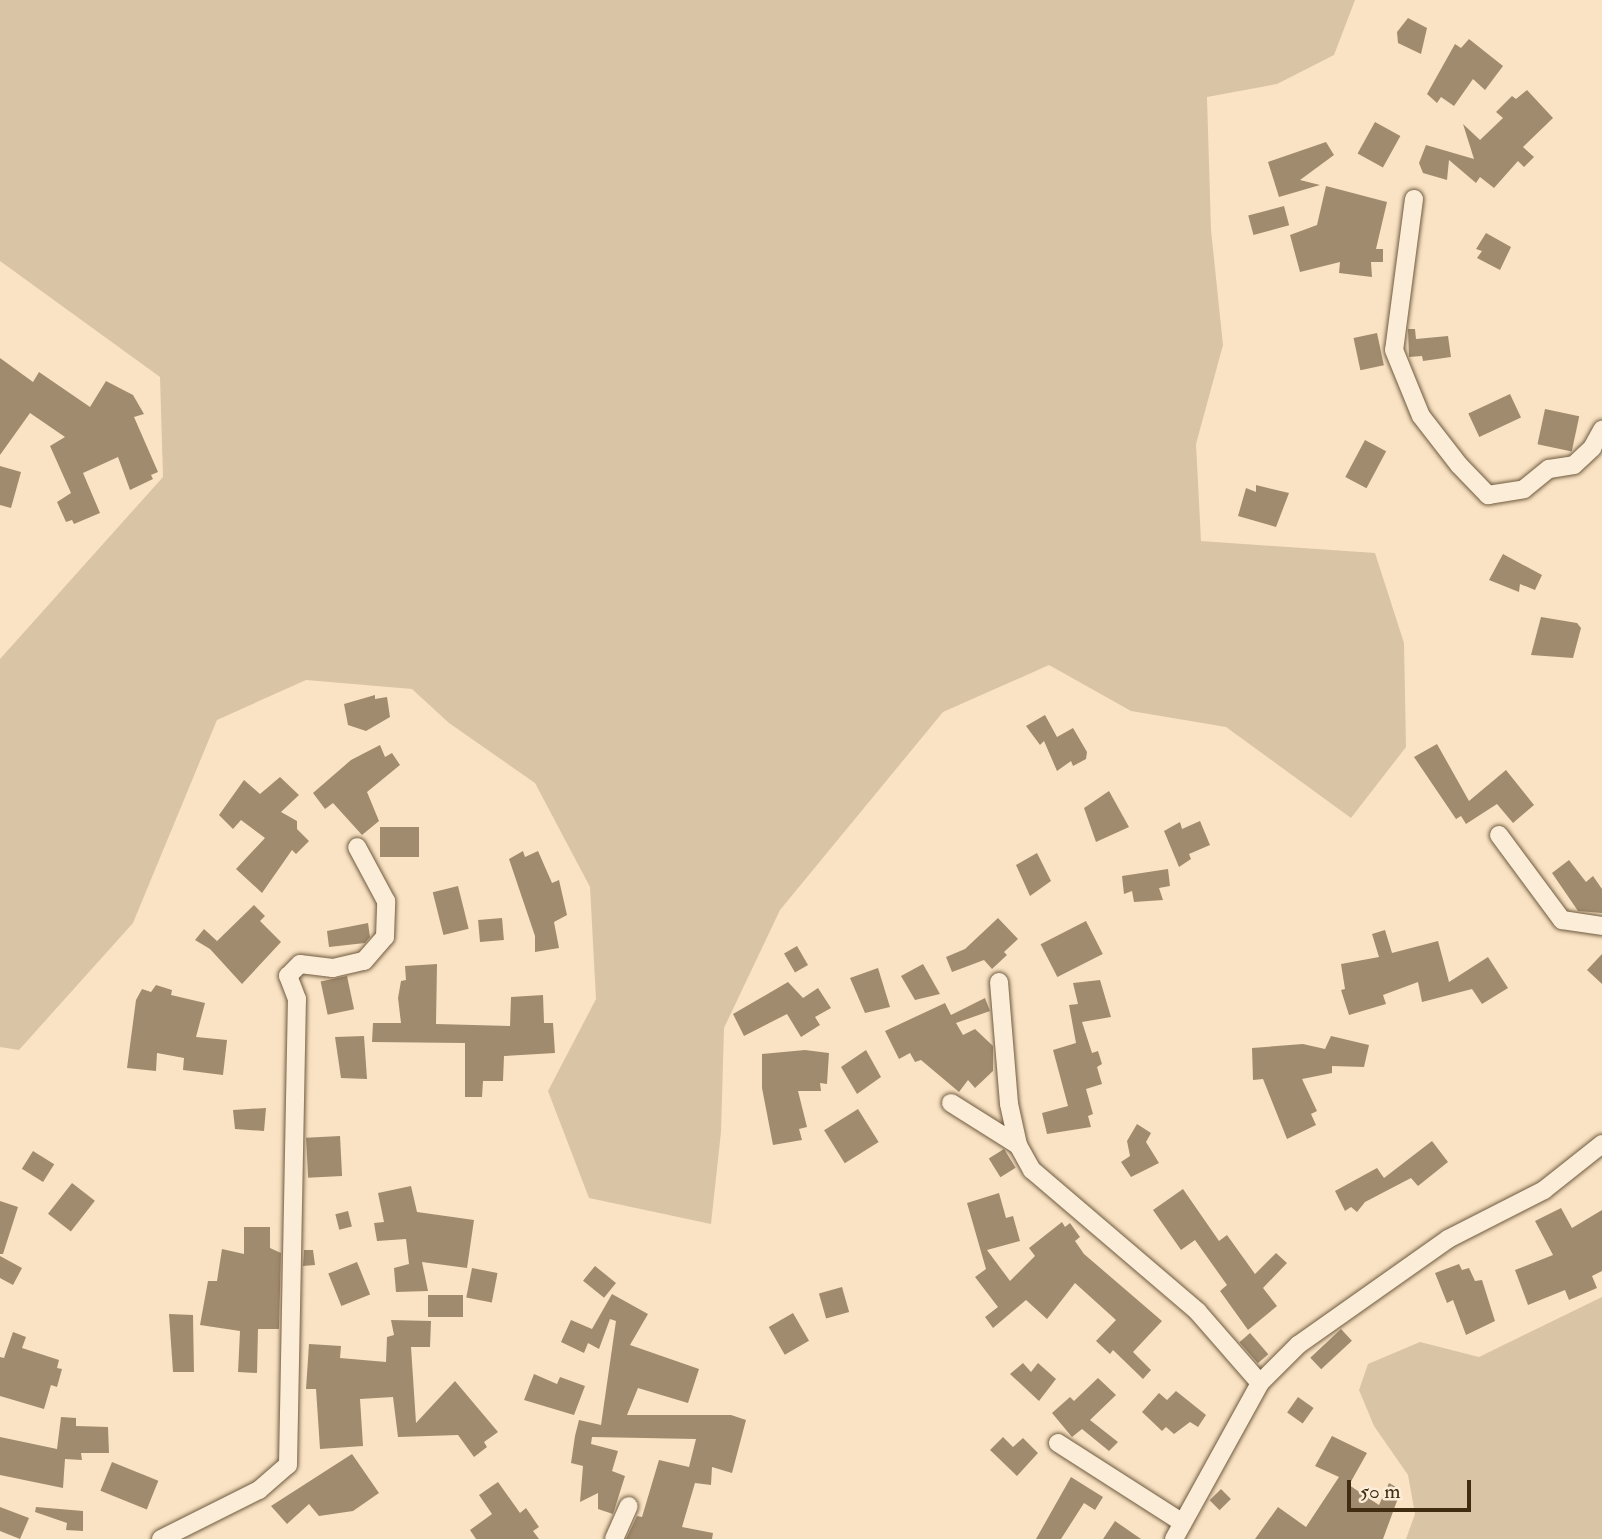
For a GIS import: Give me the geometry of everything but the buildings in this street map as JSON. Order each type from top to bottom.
[{"type":"street","points":[[1414,198],[1394,350],[1421,416],[1459,465],[1488,495],[1524,489],[1549,469],[1574,465],[1592,448],[1602,430]]},
{"type":"street","points":[[1499,835],[1562,920],[1602,926]]},
{"type":"street","points":[[160,1539],[260,1490],[288,1465],[297,999],[288,976],[300,964],[333,968],[364,961],[385,937],[386,901],[357,847]]},
{"type":"street","points":[[999,982],[1009,1104],[1018,1145],[1039,1177],[1198,1312],[1260,1383]]},
{"type":"street","points":[[951,1103],[1018,1145]]},
{"type":"street","points":[[1058,1443],[1179,1531],[1260,1383],[1326,1321],[1448,1239],[1544,1190],[1602,1144]]},
{"type":"street","points":[[614,1539],[629,1506]]},
{"type":"shaded area","points":[[0,0],[1355,0],[1334,55],[1277,84],[1207,97],[1211,230],[1223,345],[1196,444],[1201,541],[1375,553],[1404,643],[1406,747],[1351,818],[1226,727],[1131,711],[1049,665],[943,712],[780,910],[724,1028],[721,1132],[711,1224],[589,1198],[548,1091],[596,999],[590,887],[535,783],[449,723],[412,689],[306,680],[217,720],[133,923],[19,1050],[0,1047],[0,659],[163,477],[160,377],[0,261]]},
{"type":"shaded area","points":[[1602,1297],[1602,1539],[1406,1539],[1415,1514],[1408,1475],[1374,1426],[1359,1390],[1368,1364],[1420,1342],[1479,1357]]}]
